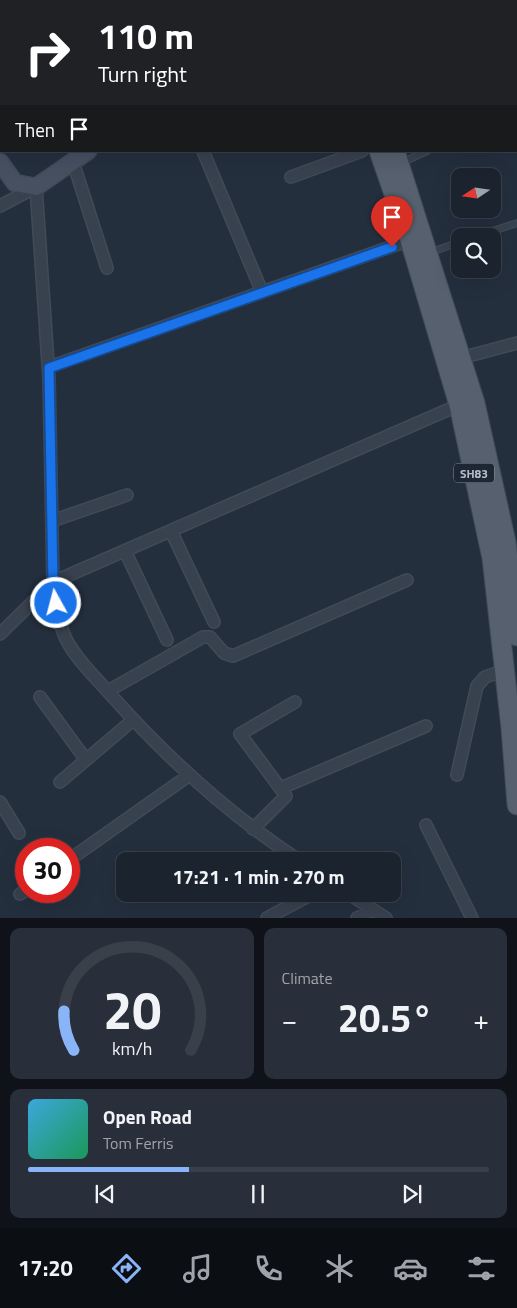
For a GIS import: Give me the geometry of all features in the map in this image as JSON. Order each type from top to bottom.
[{"type":"main road","name":"SH83","points":[[379,152],[410,240],[459,405],[492,558],[505,670],[517,805]]},
{"type":"main road","name":"SH83","points":[[397,157],[475,403],[506,542],[517,636]]},
{"type":"street","points":[[0,206],[36,187],[87,152]]},
{"type":"street","points":[[204,152],[262,292]]},
{"type":"street","points":[[291,177],[359,152]]},
{"type":"street","points":[[0,162],[15,183],[36,187]]},
{"type":"street","points":[[73,162],[107,268]]},
{"type":"street","points":[[36,187],[49,368],[53,582],[56,603],[66,641],[133,720],[188,776],[253,829],[287,852]]},
{"type":"street","points":[[49,368],[410,240]]},
{"type":"street","points":[[461,358],[517,343]]},
{"type":"street","points":[[0,634],[53,582],[459,405]]},
{"type":"street","points":[[52,521],[127,495]]},
{"type":"street","points":[[170,531],[214,622]]},
{"type":"street","points":[[125,551],[167,640]]},
{"type":"street","points":[[108,691],[203,637],[210,637],[224,654],[233,656],[407,580]]},
{"type":"street","points":[[457,775],[477,686],[485,677],[505,670]]},
{"type":"street","points":[[40,697],[86,760]]},
{"type":"street","points":[[253,829],[286,796],[282,788],[240,734],[295,702]]},
{"type":"street","points":[[60,782],[133,720]]},
{"type":"street","points":[[282,788],[426,726]]},
{"type":"street","points":[[80,852],[188,776]]},
{"type":"street","points":[[0,802],[19,833]]},
{"type":"street","points":[[426,825],[472,918]]},
{"type":"street","points":[[267,918],[297,902]]},
{"type":"street","points":[[361,902],[386,918]]},
{"type":"street","points":[[357,918],[373,910]]},
{"type":"lane","points":[[397,157],[422,152]]},
{"type":"lane","points":[[501,228],[517,223]]},
{"type":"lane","points":[[428,253],[451,245]]},
{"type":"route","points":[[56,603],[53,582],[49,368],[392,247]]}]
